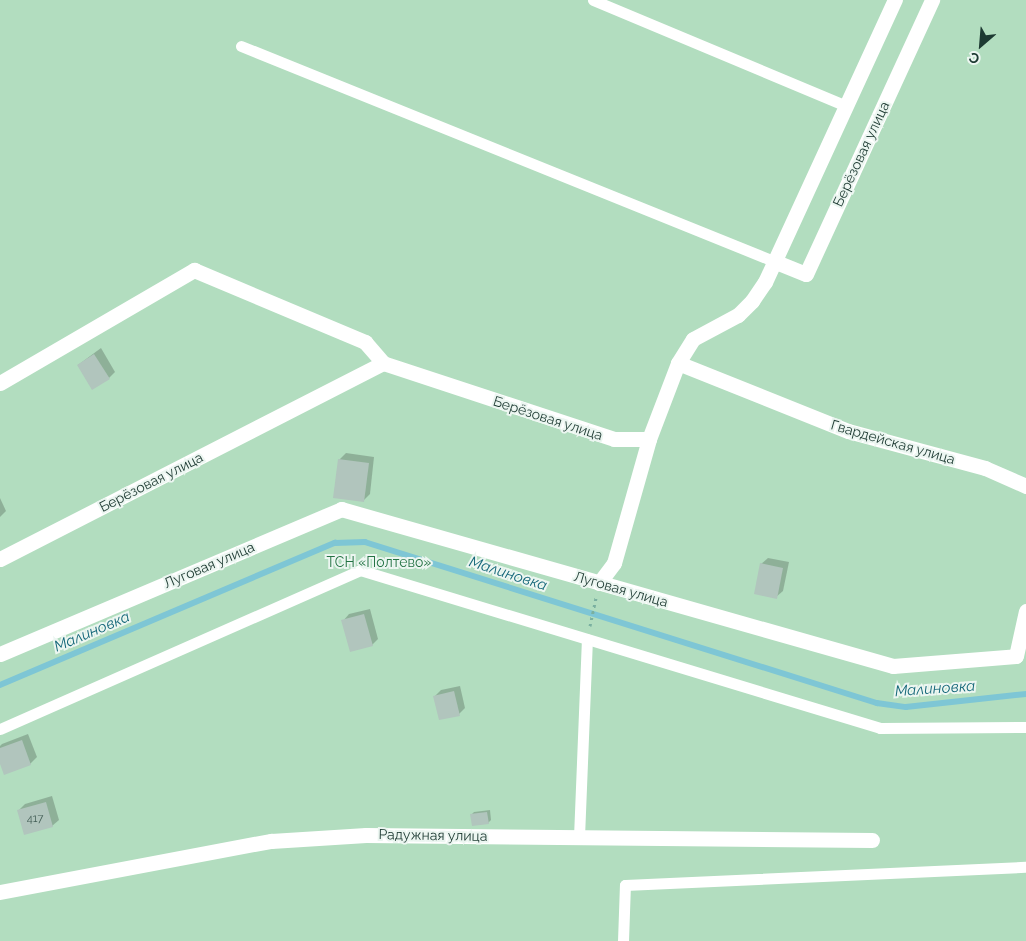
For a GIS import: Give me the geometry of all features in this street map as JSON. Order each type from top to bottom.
[{"type":"street","points":[[600,583],[614,562],[649,439],[678,363],[693,339],[738,315],[752,300],[776,262],[895,0]]},
{"type":"street","name":"Берёзовая улица","points":[[776,262],[806,274],[932,0]]},
{"type":"street","points":[[0,383],[194,270],[365,342],[383,363]]},
{"type":"street","name":"Берёзовая улица","points":[[0,559],[383,363],[614,439],[649,439]]},
{"type":"street","name":"Гвардейская улица","points":[[678,363],[848,431],[985,468],[1026,486]]},
{"type":"street","name":"Луговая улица","points":[[0,654],[341,508],[892,666],[1016,656],[1026,612]]},
{"type":"street","name":"Радужная улица","points":[[0,892],[271,841],[366,835],[872,840]]},
{"type":"lane","points":[[594,0],[847,106]]},
{"type":"lane","points":[[241,46],[776,262]]},
{"type":"lane","points":[[0,729],[360,570],[880,728],[1026,727]]},
{"type":"lane","points":[[579,837],[587,639]]},
{"type":"lane","points":[[623,941],[625,885],[1026,867]]},
{"type":"path","points":[[587,639],[600,583]]},
{"type":"green space","name":"ТСН «Полтево»","points":[[0,0],[1026,0],[1026,941],[0,941]]},
{"type":"building","points":[[94,354],[110,379],[92,390],[77,365]]},
{"type":"building","points":[[338,459],[369,463],[364,502],[333,498]]},
{"type":"building","points":[[760,563],[783,568],[777,599],[754,594]]},
{"type":"building","points":[[364,614],[373,646],[350,652],[341,620]]},
{"type":"building","points":[[454,691],[460,716],[439,720],[433,696]]},
{"type":"building","points":[[22,740],[31,765],[4,775],[0,764],[0,748]]},
{"type":"building","points":[[46,802],[53,827],[24,835],[17,810]]},
{"type":"building","points":[[487,812],[489,824],[472,826],[470,814]]},
{"type":"waterway","name":"Малиновка","points":[[0,685],[335,543],[365,542],[877,703],[906,707],[1026,694]]}]
